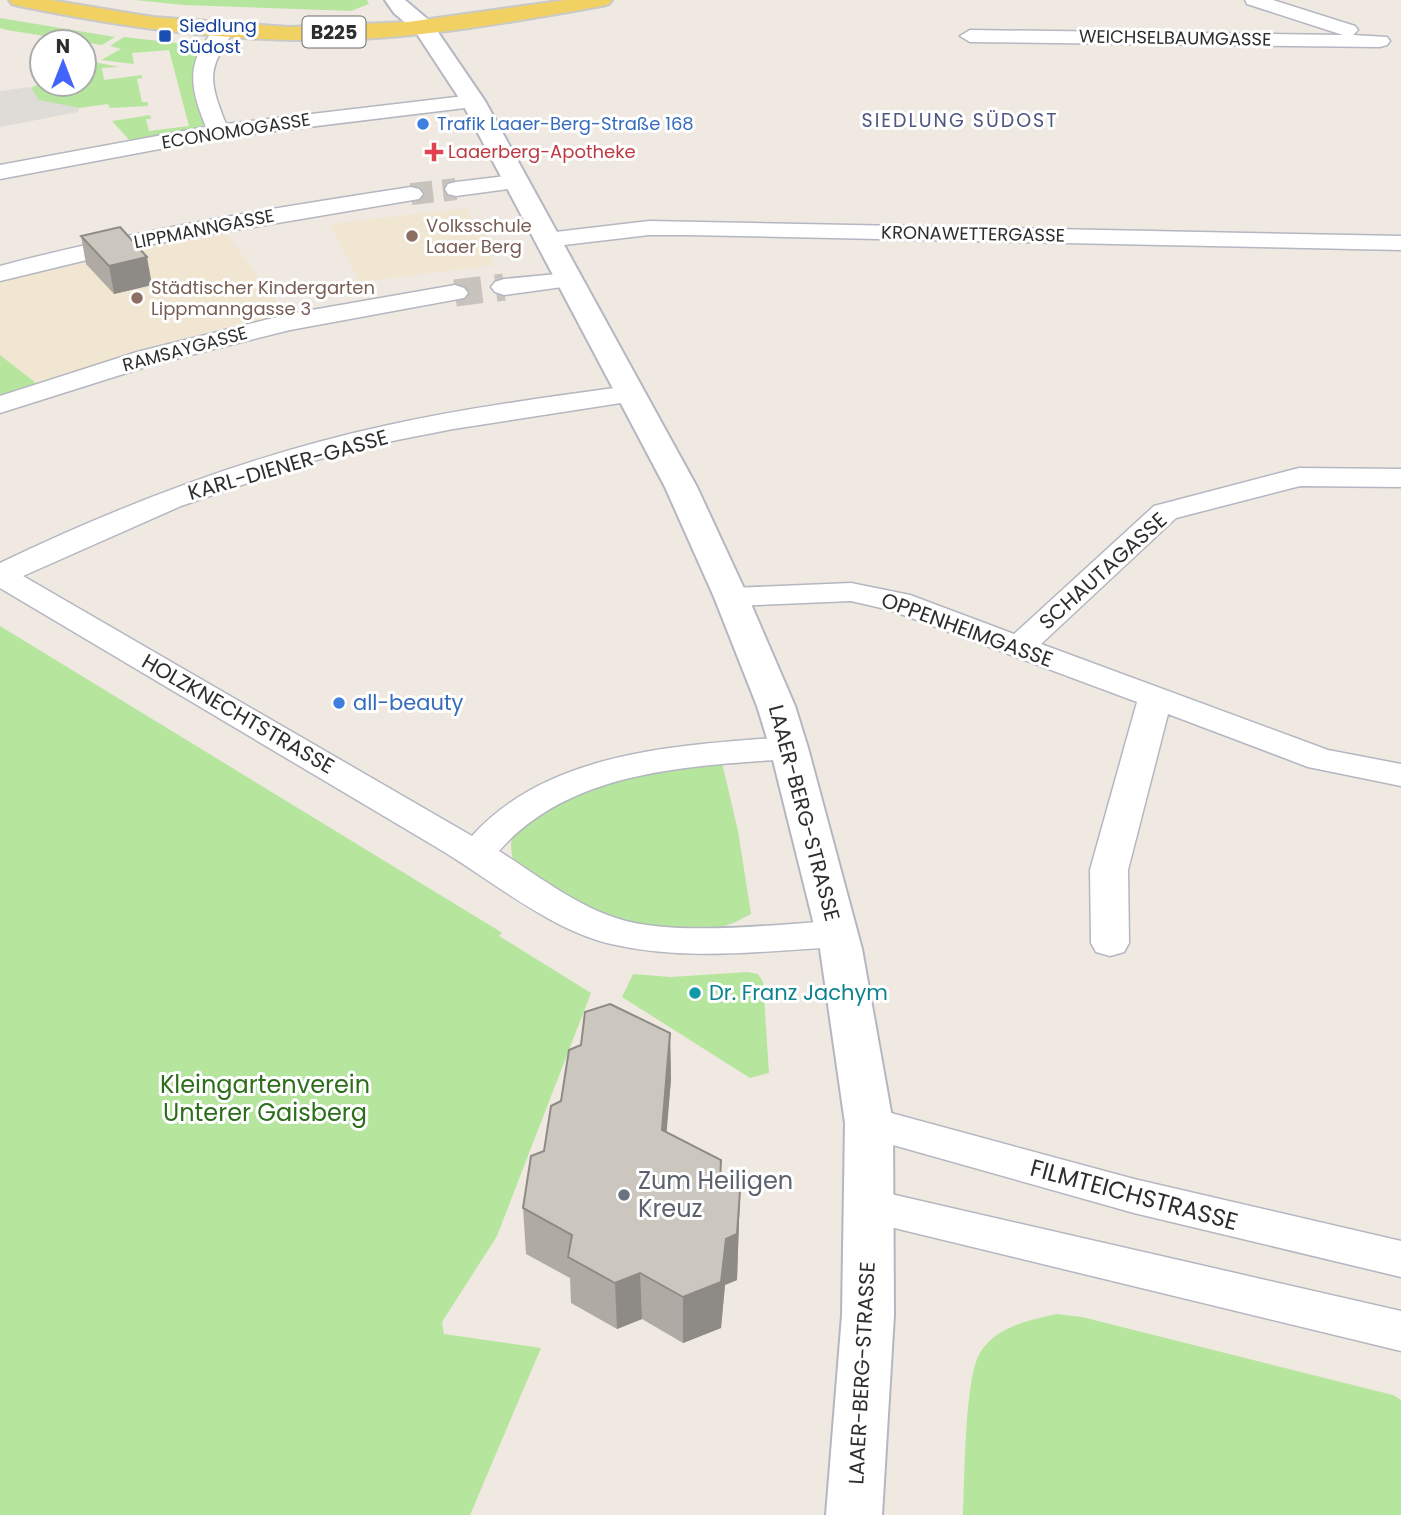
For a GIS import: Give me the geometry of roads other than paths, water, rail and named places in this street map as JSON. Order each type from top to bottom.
[{"type":"main road","name":"B225","points":[[19,0],[65,10],[225,30],[340,32],[428,18]]},
{"type":"main road","name":"B225","points":[[77,0],[209,16],[491,19],[602,0]]},
{"type":"main road","name":"LAAER-BERG-STRASSE","points":[[396,0],[401,9],[428,18],[681,487],[731,597],[776,706],[789,748],[837,934],[869,1123],[868,1315],[853,1515]]},
{"type":"street","points":[[1254,0],[1401,47]]},
{"type":"street","points":[[218,131],[205,99],[200,77],[202,64],[215,41],[225,30]]},
{"type":"street","name":"WEICHSELBAUMGASSE","points":[[970,36],[1380,41]]},
{"type":"street","name":"ECONOMOGASSE","points":[[0,172],[218,131],[473,101]]},
{"type":"street","points":[[456,189],[515,182]]},
{"type":"street","name":"LIPPMANNGASSE","points":[[0,274],[37,263],[196,229],[411,194]]},
{"type":"street","name":"KRONAWETTERGASSE","points":[[547,240],[649,229],[687,228],[1401,243]]},
{"type":"street","points":[[504,287],[568,280]]},
{"type":"street","name":"RAMSAYGASSE","points":[[0,405],[146,358],[289,322],[455,293]]},
{"type":"street","name":"KARL-DIENER-GASSE","points":[[0,575],[96,529],[191,492],[348,443],[498,412],[630,394]]},
{"type":"street","name":"SCHAUTAGASSE","points":[[1018,648],[1165,512],[1299,477],[1401,478]]},
{"type":"street","name":"HOLZKNECHTSTRASSE","points":[[0,575],[476,854],[576,917],[635,937],[704,940],[837,934]]},
{"type":"street","name":"OPPENHEIMGASSE","points":[[731,597],[851,592],[899,602],[1320,759],[1401,775]]},
{"type":"street","points":[[1110,943],[1108,870],[1155,698]]},
{"type":"street","points":[[476,854],[510,819],[548,796],[592,776],[686,755],[789,748]]},
{"type":"street","name":"FILMTEICHSTRASSE","points":[[869,1123],[988,1157],[1286,1234],[1401,1259]]},
{"type":"street","points":[[869,1206],[1401,1331]]},
{"type":"tunnel","points":[[411,194],[456,189]]},
{"type":"tunnel","points":[[455,293],[504,287]]},
{"type":"place","name":"Siedlung Südost","points":[[165,36]]},
{"type":"place","name":"Trafik Laaer-Berg-Straße 168","points":[[423,124]]},
{"type":"place","name":"Laaerberg-Apotheke","points":[[434,152]]},
{"type":"place","name":"Volksschule Laaer Berg","points":[[412,236]]},
{"type":"place","name":"Städtischer Kindergarten Lippmanngasse 3","points":[[137,298]]},
{"type":"place","name":"all-beauty","points":[[339,703]]},
{"type":"place","name":"Dr. Franz Jachym","points":[[695,993]]},
{"type":"place","name":"Zum Heiligen Kreuz","points":[[624,1195]]},
{"type":"district","name":"SIEDLUNG SÜDOST","points":[[960,120]]},
{"type":"park label","name":"Kleingartenverein Unterer Gaisberg","points":[[265,1099]]}]
